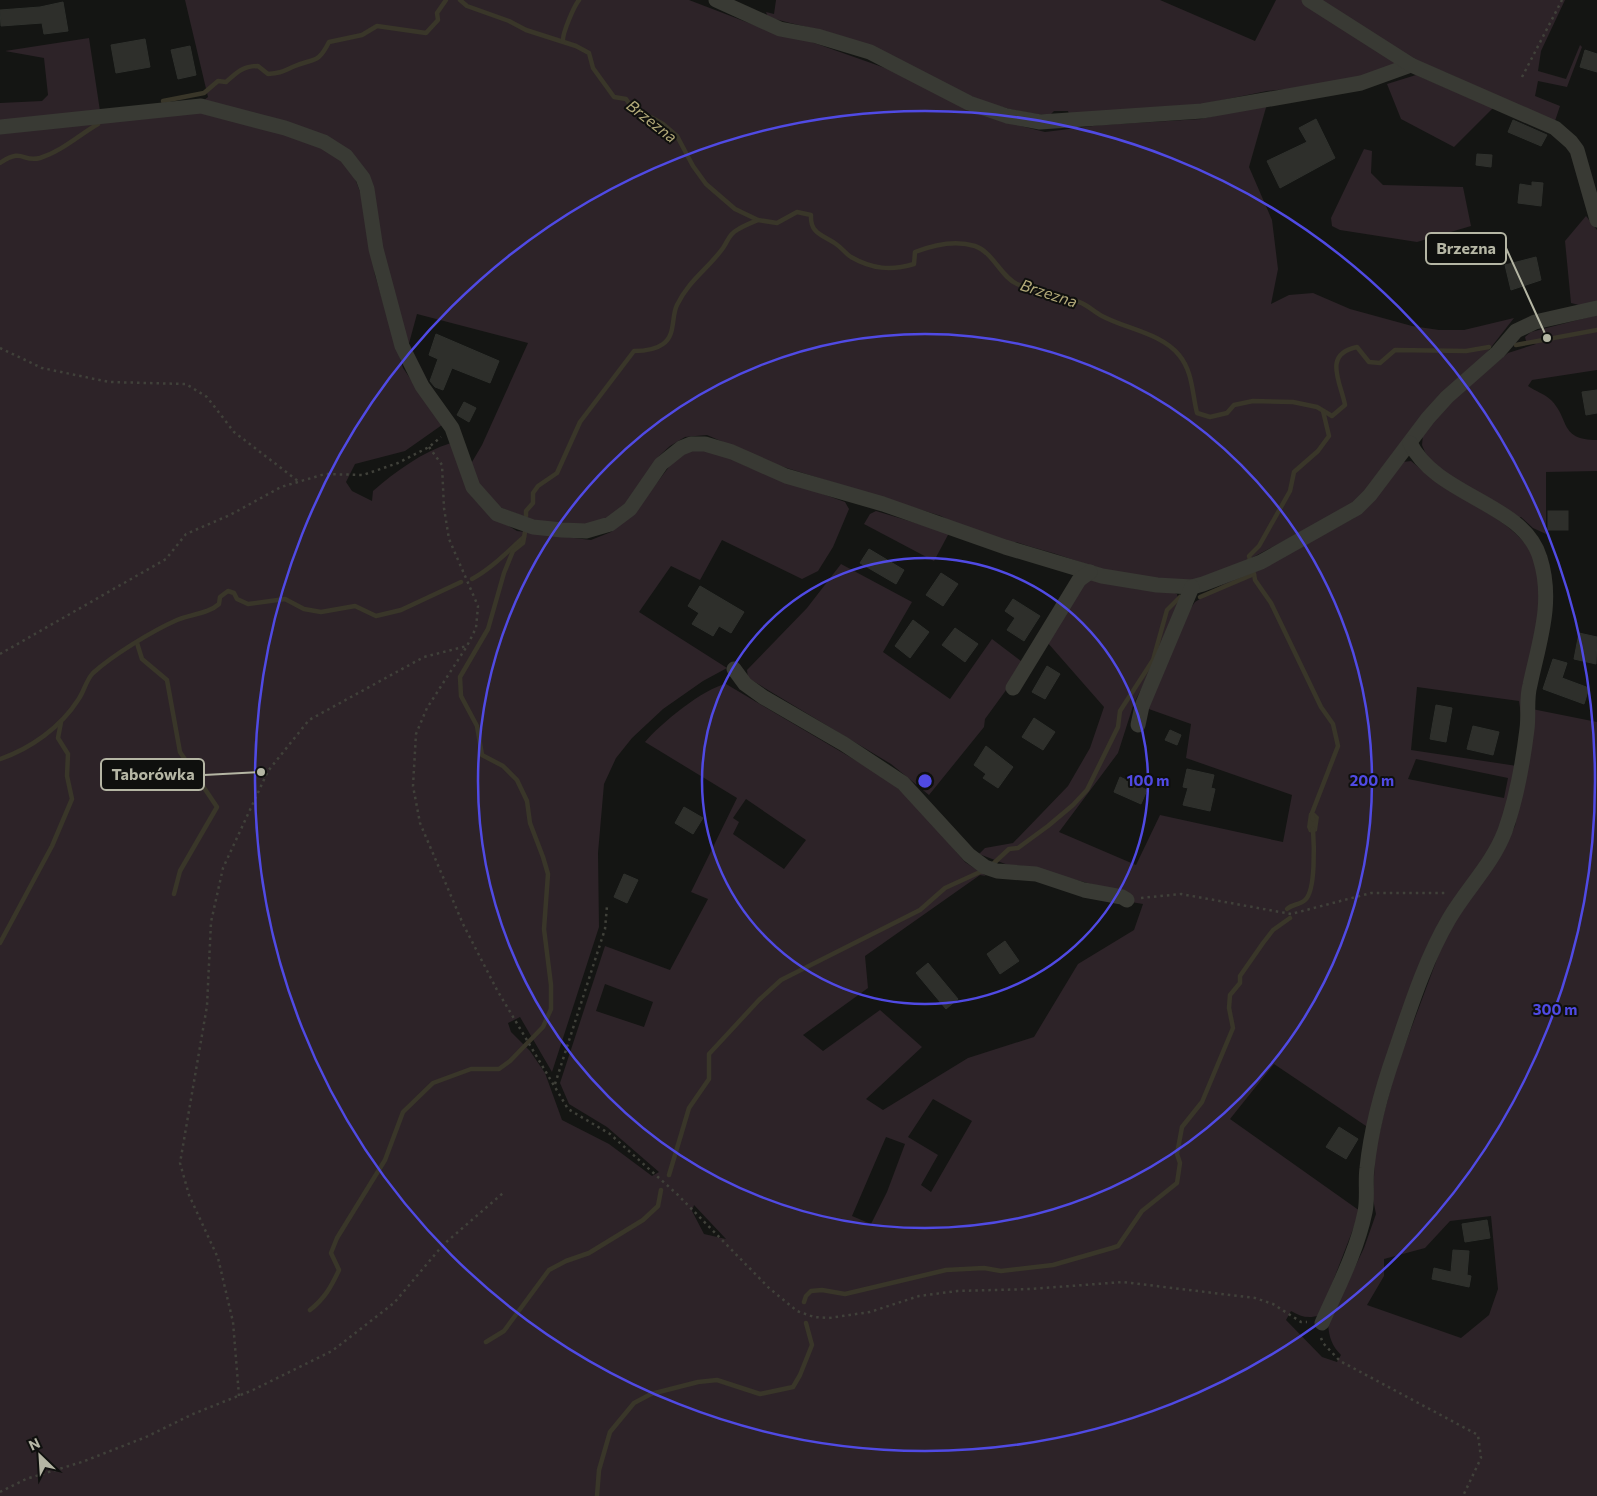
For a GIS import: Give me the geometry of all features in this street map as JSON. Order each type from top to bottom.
[{"type":"street","points":[[716,0],[780,29],[817,36],[870,52],[968,103],[1007,116],[1040,122],[1202,111],[1361,83],[1411,66]]},
{"type":"street","points":[[1309,0],[1411,66],[1555,128],[1571,142],[1576,150],[1597,220]]},
{"type":"street","points":[[0,127],[201,106],[286,128],[331,147],[346,156],[363,178],[372,212],[376,249],[402,346],[422,386],[452,428],[473,487],[482,500],[497,514],[533,527],[586,531],[610,524],[630,509],[661,464],[681,448],[691,444],[705,444],[732,452],[786,476],[883,504],[1005,547],[1090,572],[1157,585],[1192,587],[1216,580],[1261,562],[1352,511],[1370,495],[1447,397],[1498,352],[1516,332],[1525,326],[1544,319],[1597,308]]},
{"type":"street","points":[[1322,1323],[1359,1237],[1366,1209],[1366,1168],[1382,1091],[1395,1052],[1439,937],[1495,853],[1505,830],[1527,728],[1529,687],[1545,619],[1546,586],[1536,546],[1527,533],[1495,510],[1432,472],[1417,455],[1410,443]]},
{"type":"street","points":[[1013,688],[1079,580],[1090,572]]},
{"type":"street","points":[[1138,725],[1142,706],[1192,587]]},
{"type":"street","points":[[734,669],[745,684],[763,697],[844,744],[903,783],[969,855],[985,867],[997,871],[1036,874],[1084,890],[1122,897],[1127,900]]},
{"type":"path","points":[[1522,77],[1562,0]]},
{"type":"path","points":[[0,348],[42,368],[109,382],[186,384],[207,398],[234,432],[298,481]]},
{"type":"path","points":[[0,654],[166,559],[186,534],[230,515],[281,487],[298,481],[325,474],[363,475],[398,463],[429,447],[452,428]]},
{"type":"path","points":[[429,447],[442,465],[444,508],[449,539],[478,606],[476,628],[467,646],[442,682],[416,734],[413,786],[420,824],[463,924],[496,990],[555,1084],[568,1109],[610,1134],[678,1195],[769,1288],[797,1311],[814,1317],[829,1318],[870,1312],[919,1296],[957,1291],[1031,1289],[1123,1282],[1202,1290],[1254,1298],[1286,1310],[1301,1322],[1322,1323],[1319,1330],[1323,1344],[1340,1361],[1478,1435],[1481,1458],[1463,1496]]},
{"type":"path","points":[[239,1396],[232,1322],[218,1258],[189,1195],[180,1163],[207,1006],[211,922],[223,868],[268,771],[309,720],[424,657],[467,646]]},
{"type":"path","points":[[1127,900],[1161,894],[1182,894],[1291,914],[1371,893],[1467,893]]},
{"type":"path","points":[[555,1084],[604,929],[607,906]]},
{"type":"path","points":[[0,1492],[26,1479],[82,1462],[146,1437],[193,1414],[239,1396],[332,1351],[394,1303],[443,1245],[504,1193]]},
{"type":"shaded area","points":[[185,0],[689,0],[762,28],[806,40],[888,69],[944,97],[982,113],[1045,132],[1101,125],[1201,119],[1267,104],[1249,167],[1272,220],[1278,269],[1271,304],[1289,295],[1313,293],[1350,309],[1412,326],[1439,330],[1464,330],[1514,318],[1485,355],[1432,404],[1374,483],[1349,507],[1215,577],[1177,581],[1140,578],[1104,570],[1016,542],[1010,544],[955,524],[941,516],[774,464],[707,435],[685,437],[670,446],[659,456],[621,510],[598,525],[584,526],[535,521],[494,504],[480,489],[472,470],[472,462],[482,445],[528,343],[417,314],[408,347],[381,254],[372,191],[361,168],[352,157],[342,159],[354,176],[364,202],[375,275],[403,368],[442,425],[405,451],[355,464],[346,482],[352,491],[372,501],[373,491],[400,469],[430,451],[451,443],[467,489],[489,514],[517,531],[591,540],[611,532],[634,513],[678,455],[695,449],[716,451],[748,467],[845,502],[849,509],[833,547],[818,571],[802,579],[722,540],[700,580],[671,566],[639,612],[727,668],[703,681],[663,709],[632,738],[616,758],[604,784],[598,853],[599,927],[552,1072],[520,1017],[508,1023],[511,1032],[530,1051],[545,1073],[562,1120],[609,1144],[652,1176],[659,1172],[607,1127],[569,1104],[560,1083],[605,946],[670,970],[708,899],[691,892],[737,798],[645,742],[661,726],[695,699],[706,692],[726,684],[889,780],[916,805],[965,862],[986,876],[980,875],[865,956],[868,988],[803,1035],[823,1051],[880,1010],[922,1047],[866,1099],[883,1110],[968,1058],[1034,1037],[1078,964],[1134,930],[1143,904],[1131,902],[1125,893],[1024,866],[1008,865],[979,854],[985,848],[1013,843],[1068,786],[1090,748],[1104,707],[1047,642],[1083,580],[1092,578],[1136,589],[1172,592],[1177,594],[1179,604],[1157,658],[1134,703],[1118,753],[1059,832],[1136,865],[1160,815],[1283,842],[1292,795],[1186,758],[1191,724],[1146,708],[1186,615],[1195,602],[1222,585],[1282,557],[1354,518],[1371,504],[1403,462],[1411,461],[1441,485],[1507,526],[1521,539],[1532,554],[1540,571],[1542,592],[1537,630],[1522,692],[1521,715],[1519,701],[1417,687],[1411,750],[1517,766],[1500,830],[1482,868],[1448,910],[1424,959],[1379,1080],[1369,1128],[1274,1064],[1230,1119],[1360,1211],[1320,1315],[1305,1317],[1291,1311],[1286,1320],[1322,1357],[1337,1362],[1341,1355],[1332,1341],[1328,1324],[1364,1248],[1376,1214],[1373,1199],[1375,1154],[1396,1069],[1446,935],[1500,855],[1515,826],[1530,749],[1533,728],[1532,709],[1597,722],[1597,1496],[0,1496],[0,134],[189,112],[208,97]],"holes":[[[1416,759],[1508,778],[1504,798],[1408,779]],[[746,799],[806,840],[784,869],[733,834],[739,822],[733,818]],[[605,984],[653,1002],[644,1027],[596,1011]],[[933,1099],[972,1121],[931,1192],[921,1185],[938,1155],[908,1137]],[[886,1137],[905,1144],[887,1192],[871,1224],[852,1216]],[[694,1205],[726,1239],[704,1234],[692,1211]],[[1491,1216],[1498,1289],[1489,1315],[1461,1338],[1367,1305],[1384,1276],[1384,1259],[1425,1248],[1450,1221]]]},
{"type":"shaded area","points":[[776,0],[1160,0],[1255,41],[1276,0],[1302,0],[1395,62],[1396,66],[1336,84],[1267,91],[1198,105],[1069,114],[1068,111],[1054,111],[1050,115],[1022,112],[996,105],[948,86],[852,40],[768,17],[766,12],[774,14]]},
{"type":"shaded area","points":[[1320,0],[1565,0],[1541,51],[1538,71],[1566,79],[1580,45],[1582,47],[1567,87],[1538,81],[1535,96],[1560,106],[1554,124],[1447,73],[1423,66]]},
{"type":"shaded area","points":[[89,38],[100,111],[0,121],[0,103],[42,101],[48,95],[44,58],[5,51]]},
{"type":"shaded area","points":[[1416,75],[1493,108],[1454,147],[1401,119],[1387,84]]},
{"type":"shaded area","points":[[1364,149],[1372,151],[1371,173],[1383,185],[1463,187],[1471,226],[1417,242],[1340,230],[1332,226],[1331,218]]},
{"type":"shaded area","points":[[1586,216],[1597,230],[1597,302],[1579,305],[1571,303],[1565,241]]},
{"type":"shaded area","points":[[1597,315],[1597,370],[1532,380],[1528,386],[1551,400],[1557,407],[1567,427],[1576,436],[1597,440],[1597,471],[1546,472],[1546,534],[1533,528],[1521,517],[1513,517],[1440,471],[1427,457],[1422,445],[1423,434],[1452,400],[1508,353],[1536,344],[1526,341],[1525,337],[1531,332]]},
{"type":"shaded area","points":[[876,511],[949,533],[934,561],[864,524],[870,514]]},
{"type":"shaded area","points":[[841,564],[912,602],[883,652],[950,699],[992,639],[1025,664],[985,719],[984,727],[929,795],[891,764],[748,678],[747,670],[807,608]]},
{"type":"shaded area","points":[[1309,813],[1315,813],[1319,817],[1317,831],[1313,833],[1309,832],[1307,827]]},
{"type":"building","points":[[63,2],[68,31],[44,34],[42,23],[1,26],[0,10],[40,7]]},
{"type":"building","points":[[145,39],[150,67],[116,73],[111,45]]},
{"type":"building","points":[[190,46],[196,75],[178,79],[171,50]]},
{"type":"building","points":[[1585,50],[1597,54],[1597,72],[1580,67]]},
{"type":"building","points":[[1316,119],[1335,158],[1280,188],[1267,161],[1307,142],[1299,128]]},
{"type":"building","points":[[1513,120],[1547,135],[1541,146],[1508,132]]},
{"type":"building","points":[[1477,154],[1492,155],[1491,167],[1476,165]]},
{"type":"building","points":[[1532,182],[1543,183],[1541,206],[1518,203],[1520,184],[1532,186]]},
{"type":"building","points":[[1504,241],[1506,257],[1485,260],[1482,244]]},
{"type":"building","points":[[1536,257],[1541,280],[1511,290],[1505,265]]},
{"type":"building","points":[[436,334],[499,361],[490,383],[452,368],[443,390],[435,387],[430,381],[438,359],[429,355]]},
{"type":"building","points":[[1597,390],[1597,413],[1586,415],[1582,392]]},
{"type":"building","points":[[464,402],[476,408],[469,422],[457,415]]},
{"type":"building","points":[[1548,511],[1568,511],[1568,530],[1548,530]]},
{"type":"building","points":[[869,549],[904,570],[896,584],[860,563]]},
{"type":"building","points":[[941,573],[958,584],[943,606],[926,595]]},
{"type":"building","points":[[700,586],[744,612],[731,633],[719,626],[713,636],[692,624],[699,613],[688,606]]},
{"type":"building","points":[[1013,599],[1040,616],[1024,641],[1007,630],[1015,618],[1005,611]]},
{"type":"building","points":[[913,620],[929,632],[910,658],[895,646]]},
{"type":"building","points":[[955,628],[978,644],[965,662],[942,645]]},
{"type":"building","points":[[1579,633],[1597,637],[1596,664],[1574,659]]},
{"type":"building","points":[[1553,659],[1567,663],[1562,678],[1589,688],[1584,704],[1543,689]]},
{"type":"building","points":[[1047,666],[1060,674],[1045,699],[1032,692]]},
{"type":"building","points":[[1436,705],[1452,708],[1446,742],[1430,739]]},
{"type":"building","points":[[1034,718],[1055,732],[1043,750],[1022,737]]},
{"type":"building","points":[[1473,726],[1499,732],[1493,755],[1467,749]]},
{"type":"building","points":[[1170,730],[1181,735],[1177,745],[1165,740]]},
{"type":"building","points":[[986,746],[1013,767],[998,788],[983,778],[986,774],[974,765]]},
{"type":"building","points":[[1187,769],[1214,775],[1211,788],[1215,789],[1210,811],[1183,805],[1188,788],[1183,787]]},
{"type":"building","points":[[1120,777],[1147,790],[1141,804],[1114,792]]},
{"type":"building","points":[[684,807],[703,818],[693,834],[675,823]]},
{"type":"building","points":[[624,874],[638,880],[627,903],[614,897]]},
{"type":"building","points":[[1005,941],[1019,961],[1000,974],[987,954]]},
{"type":"building","points":[[928,963],[958,999],[946,1009],[916,973]]},
{"type":"building","points":[[1339,1127],[1358,1139],[1346,1159],[1326,1147]]},
{"type":"building","points":[[1487,1220],[1490,1238],[1465,1242],[1462,1224]]},
{"type":"building","points":[[1453,1250],[1469,1251],[1467,1275],[1471,1276],[1469,1287],[1432,1279],[1434,1268],[1451,1272]]},
{"type":"waterway","points":[[163,101],[204,93],[218,81],[226,82],[248,67],[258,66],[268,74],[282,72],[315,59],[322,54],[329,42],[362,35],[377,26],[426,33],[438,20],[437,13],[446,0]]},
{"type":"waterway","name":"Brzezna","points":[[460,0],[467,6],[509,21],[526,30],[576,46],[589,53],[593,68],[614,97],[626,99],[631,106],[663,124],[677,136],[693,166],[706,184],[735,209],[758,220],[777,223],[797,212],[811,215],[811,221],[818,233],[836,244],[851,257],[866,264],[882,268],[897,268],[914,264],[915,252],[937,245],[960,243],[975,246],[987,253],[1011,281],[1040,292],[1082,303],[1111,321],[1163,341],[1179,355],[1187,368],[1197,413],[1210,417],[1227,413],[1234,405],[1253,401],[1293,402],[1317,407],[1332,416],[1345,405],[1336,370],[1340,356],[1346,351],[1357,347],[1369,362],[1380,363],[1395,350],[1466,351],[1489,347]]},
{"type":"waterway","points":[[563,41],[564,32],[579,0]]},
{"type":"waterway","points":[[0,163],[14,156],[34,159],[48,155],[98,124]]},
{"type":"waterway","points":[[526,516],[526,511],[533,503],[533,493],[538,486],[557,473],[580,422],[634,351],[653,349],[667,340],[672,331],[675,310],[687,288],[723,248],[734,232],[758,220]]},
{"type":"waterway","name":"Brzezna","points":[[1516,345],[1597,330]]},
{"type":"waterway","points":[[1250,560],[1249,556],[1259,546],[1290,491],[1294,472],[1318,451],[1329,436],[1323,411]]},
{"type":"waterway","points":[[310,1310],[327,1292],[339,1270],[331,1253],[337,1238],[385,1160],[403,1112],[433,1083],[471,1069],[499,1069],[510,1061],[543,1027],[551,1009],[551,985],[544,929],[548,874],[530,823],[527,801],[517,780],[503,766],[482,755],[477,726],[461,696],[460,677],[488,629],[504,573],[513,551],[523,543],[525,532]]},
{"type":"waterway","points":[[472,579],[492,565],[524,537]]},
{"type":"waterway","points":[[1254,574],[1255,580],[1271,603],[1321,707],[1333,724],[1338,746],[1312,813],[1313,819]]},
{"type":"waterway","points":[[1200,597],[1254,574]]},
{"type":"waterway","points":[[0,759],[33,743],[54,728],[71,710],[93,673],[101,666],[156,630],[182,618],[205,612],[215,607],[219,604],[220,597],[228,591],[234,593],[237,599],[248,604],[285,599],[304,609],[321,612],[355,606],[376,616],[401,610],[461,582]]},
{"type":"waterway","points":[[994,863],[1009,849],[1018,848],[1048,826],[1073,805],[1087,790],[1118,727],[1120,711],[1153,660],[1167,610],[1180,597]]},
{"type":"waterway","points":[[137,643],[142,659],[167,680],[180,752],[217,807],[180,871],[174,894]]},
{"type":"waterway","points":[[0,943],[52,846],[72,799],[67,776],[68,754],[58,738],[61,722]]},
{"type":"waterway","points":[[1287,909],[1303,902],[1309,895],[1314,866],[1313,829]]},
{"type":"waterway","points":[[669,1175],[689,1108],[709,1079],[709,1054],[759,1000],[781,980],[920,910],[945,888],[980,872]]},
{"type":"waterway","points":[[804,1302],[806,1296],[811,1291],[822,1290],[845,1294],[946,1270],[984,1268],[1001,1271],[1053,1265],[1118,1246],[1142,1211],[1177,1183],[1180,1163],[1177,1154],[1182,1127],[1202,1102],[1233,1028],[1229,1008],[1230,995],[1240,983],[1240,976],[1273,930],[1290,918]]},
{"type":"waterway","points":[[486,1342],[504,1331],[549,1270],[566,1261],[589,1253],[643,1220],[658,1206],[661,1190]]},
{"type":"waterway","points":[[597,1496],[599,1470],[610,1432],[634,1403],[651,1394],[698,1382],[717,1380],[760,1394],[793,1387],[812,1345],[806,1323]]},
{"type":"place","name":"Brzezna","points":[[1547,338]]},
{"type":"place","name":"Taborówka","points":[[261,772]]}]
